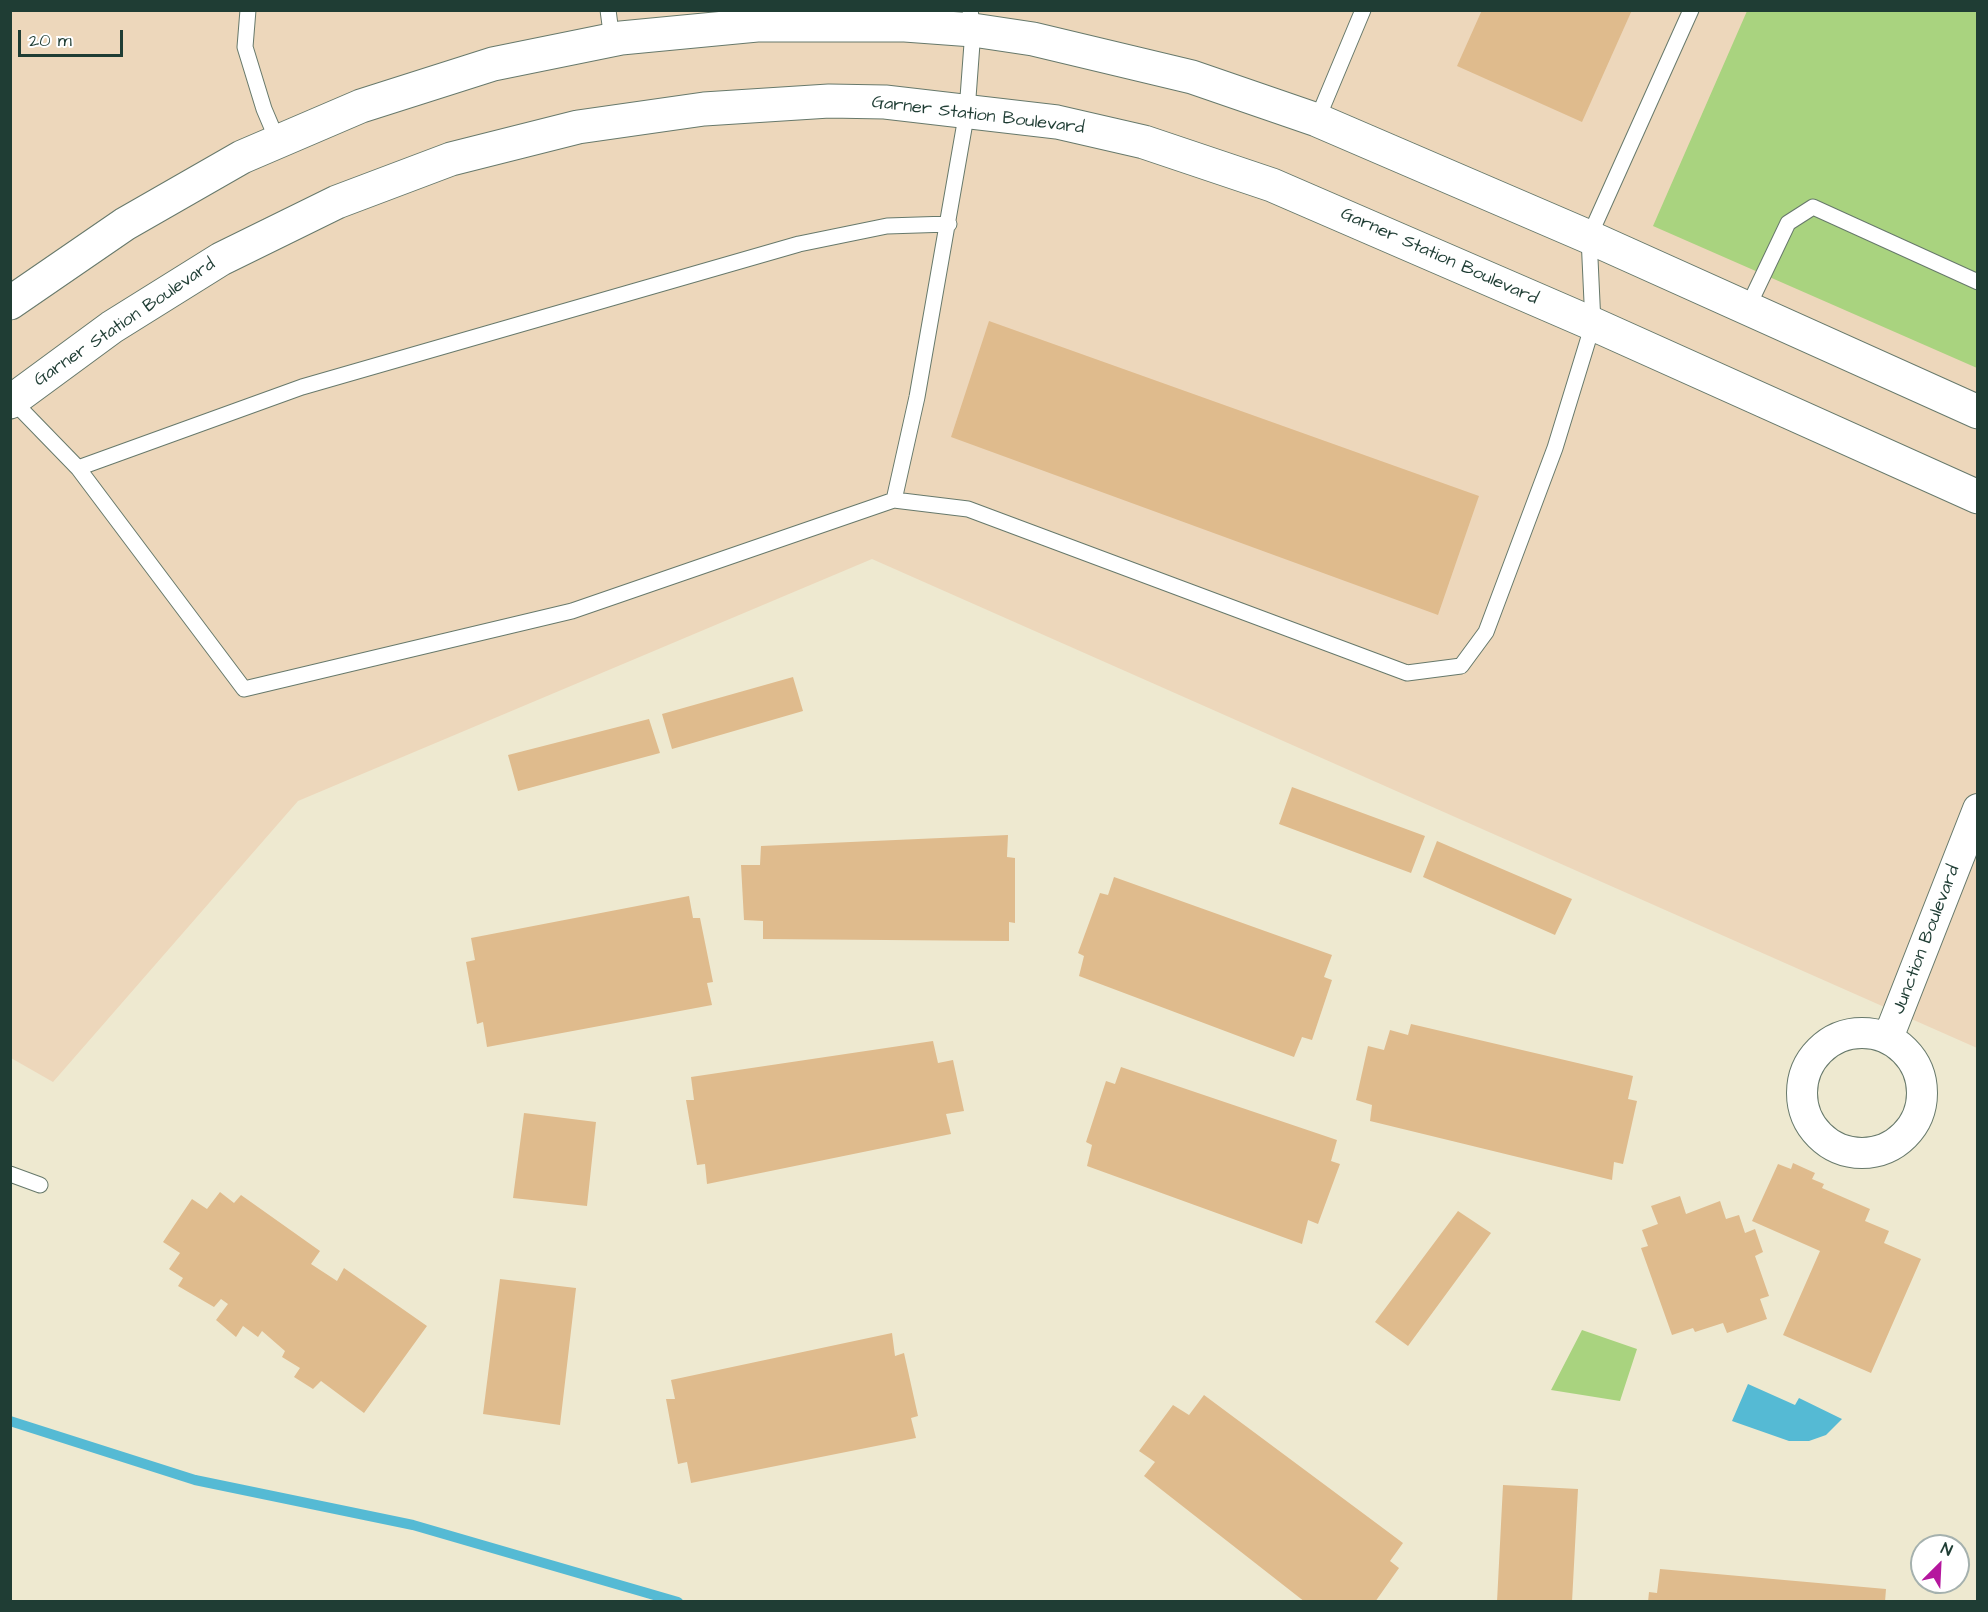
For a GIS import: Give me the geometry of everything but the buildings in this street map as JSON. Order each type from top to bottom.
[{"type":"street","points":[[10,303],[125,224],[242,157],[361,106],[610,25],[905,25],[971,20],[1033,39],[1192,77],[1317,120],[1589,237],[1977,412]]},
{"type":"street","name":"Garner Station Boulevard","points":[[11,400],[112,327],[221,259],[337,202],[451,159],[578,127],[704,109],[829,101],[885,102],[1057,122],[1144,142],[1211,164],[1318,204],[1593,324],[1977,497]]},
{"type":"street","name":"Junction Boulevard","points":[[1888,1038],[1977,809]]},
{"type":"street","points":[[1870,1032],[1888,1038],[1907,1051],[1920,1071],[1924,1095],[1919,1118],[1905,1137],[1884,1149],[1861,1154],[1837,1148],[1818,1135],[1805,1114],[1801,1091],[1807,1067],[1817,1051],[1832,1040],[1850,1033],[1870,1032]]},
{"type":"lane","points":[[248,10],[245,47],[264,109],[278,142]]},
{"type":"lane","points":[[1317,120],[1363,10]]},
{"type":"lane","points":[[11,400],[78,468],[244,689],[572,611],[894,501],[968,509],[1407,672],[1461,666],[1486,632],[1555,448],[1593,324],[1589,237],[1691,10]]},
{"type":"lane","points":[[894,501],[917,397],[949,224],[967,111],[971,20]]},
{"type":"lane","points":[[1748,309],[1788,223],[1813,207],[1977,282]]},
{"type":"lane","points":[[78,468],[302,387],[799,244],[887,226],[949,224]]},
{"type":"lane","points":[[10,1174],[40,1185]]},
{"type":"shaded area","points":[[11,11],[1977,11],[1977,1048],[872,559],[298,801],[53,1082],[11,1058]]},
{"type":"green space","points":[[1747,11],[1977,11],[1977,368],[1653,226]]},
{"type":"green space","points":[[1582,1330],[1637,1349],[1620,1401],[1551,1390]]},
{"type":"water","points":[[1748,1384],[1795,1405],[1799,1398],[1842,1419],[1826,1435],[1809,1441],[1789,1441],[1732,1421]]},
{"type":"waterway","points":[[10,1421],[195,1480],[413,1525],[678,1602]]}]
